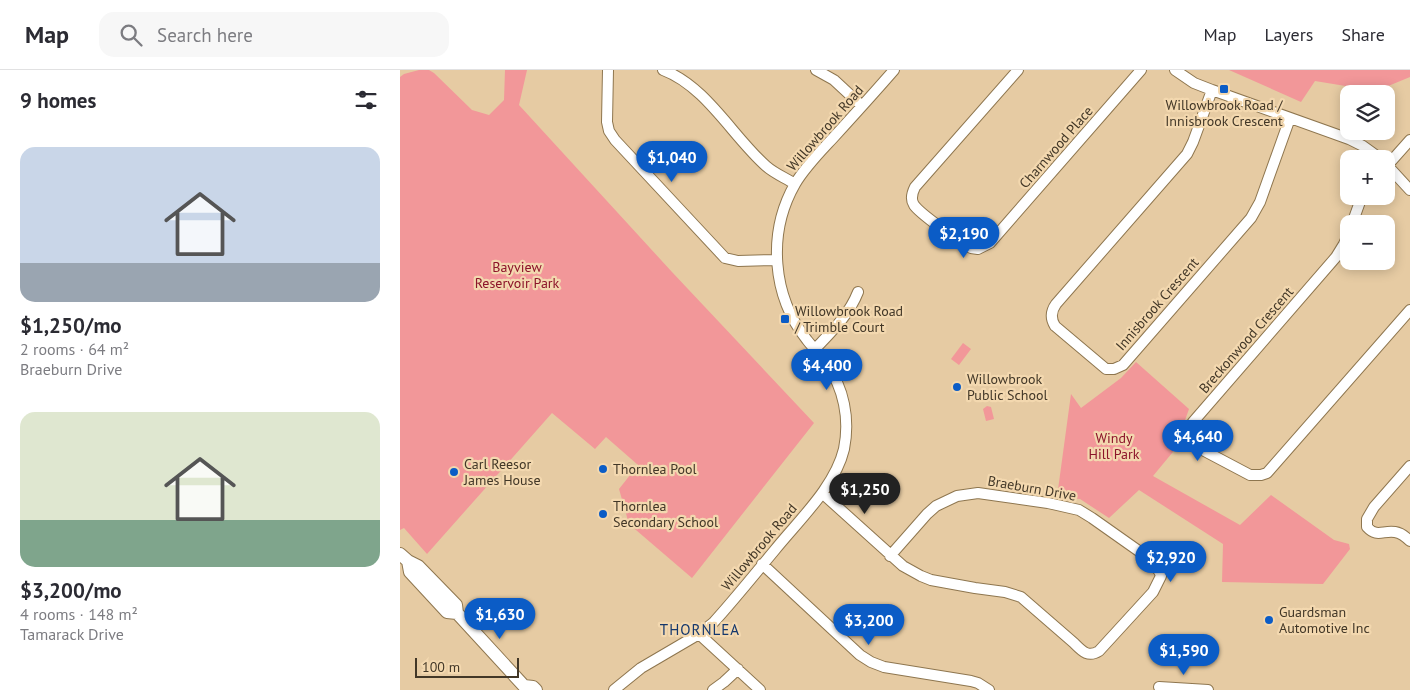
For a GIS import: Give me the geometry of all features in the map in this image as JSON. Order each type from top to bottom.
[{"type":"main road","points":[[404,558],[418,566],[456,605],[457,613],[528,689]]},
{"type":"street","points":[[608,70],[607,122],[609,131],[615,140],[725,258],[738,261],[776,260]]},
{"type":"street","points":[[663,70],[693,87],[766,166],[795,184]]},
{"type":"street","points":[[816,70],[834,80],[862,106]]},
{"type":"street","name":"Willowbrook Road","points":[[614,690],[640,668],[699,634],[719,617],[834,476],[846,438],[843,398],[827,363],[803,335],[786,303],[776,260],[778,237],[787,201],[795,184],[813,160],[894,70]]},
{"type":"street","name":"Charnwood Place","points":[[1018,70],[915,187],[912,194],[912,202],[919,211],[971,248],[978,249],[990,243],[1141,70]]},
{"type":"street","points":[[1175,70],[1194,82],[1212,90],[1356,142],[1370,150]]},
{"type":"street","name":"Innisbrook Crescent","points":[[1212,90],[1187,154],[1056,304],[1053,310],[1052,320],[1055,326],[1106,369],[1114,369],[1123,365],[1250,218],[1260,202],[1290,118]]},
{"type":"street","points":[[1395,154],[1410,140]]},
{"type":"street","points":[[1395,174],[1410,190]]},
{"type":"street","name":"Breckonwood Crescent","points":[[1340,252],[1193,422],[1188,430],[1188,435],[1197,447],[1246,473],[1258,475],[1267,473],[1410,310]]},
{"type":"street","points":[[815,349],[840,322],[851,307],[858,292]]},
{"type":"street","points":[[1410,466],[1374,507],[1367,520],[1367,527],[1372,532],[1396,532],[1402,534],[1410,541]]},
{"type":"street","name":"Braeburn Drive","points":[[822,493],[890,556],[903,566],[921,576],[975,588],[1005,592],[1021,597],[1087,654],[1092,655],[1100,651],[1153,592],[1161,576],[1159,571],[1143,554],[1079,510],[1048,503],[978,493],[958,496],[936,506],[890,556]]},
{"type":"street","points":[[762,564],[867,660],[884,667],[971,681],[989,690]]},
{"type":"street","points":[[699,634],[760,690]]},
{"type":"street","points":[[713,690],[738,669]]},
{"type":"street","points":[[1160,687],[1208,690]]},
{"type":"green space","name":"Bayview Reservoir Park","points":[[419,70],[429,70],[434,73],[472,110],[489,115],[504,100],[505,70],[527,70],[519,105],[814,423],[692,578],[629,524],[619,489],[638,465],[606,437],[595,449],[552,413],[427,554],[404,528],[400,530],[400,77]]},
{"type":"green space","points":[[1229,70],[1410,70],[1410,77],[1391,85],[1340,85],[1315,81],[1301,102]]},
{"type":"green space","points":[[963,343],[971,349],[959,365],[951,359]]},
{"type":"green space","name":"Windy Hill Park","points":[[1136,362],[1189,409],[1183,426],[1182,441],[1153,476],[1240,525],[1271,495],[1334,540],[1349,544],[1350,549],[1323,584],[1222,582],[1223,544],[1139,490],[1109,518],[1080,499],[1057,497],[1071,394],[1081,408],[1121,378]]},
{"type":"green space","points":[[987,406],[991,407],[994,419],[986,421],[983,409]]},
{"type":"place","name":"Willowbrook Road / Innisbrook Crescent","points":[[1224,89]]},
{"type":"place","name":"Willowbrook Road / Trimble Court","points":[[785,319]]},
{"type":"place","name":"Willowbrook Public School","points":[[957,387]]},
{"type":"place","name":"Thornlea Pool","points":[[603,469]]},
{"type":"place","name":"Carl Reesor James House","points":[[454,472]]},
{"type":"place","name":"Thornlea Secondary School","points":[[603,514]]},
{"type":"place","name":"Guardsman Automotive Inc","points":[[1269,620]]},
{"type":"district","name":"THORNLEA","points":[[700,630]]}]
